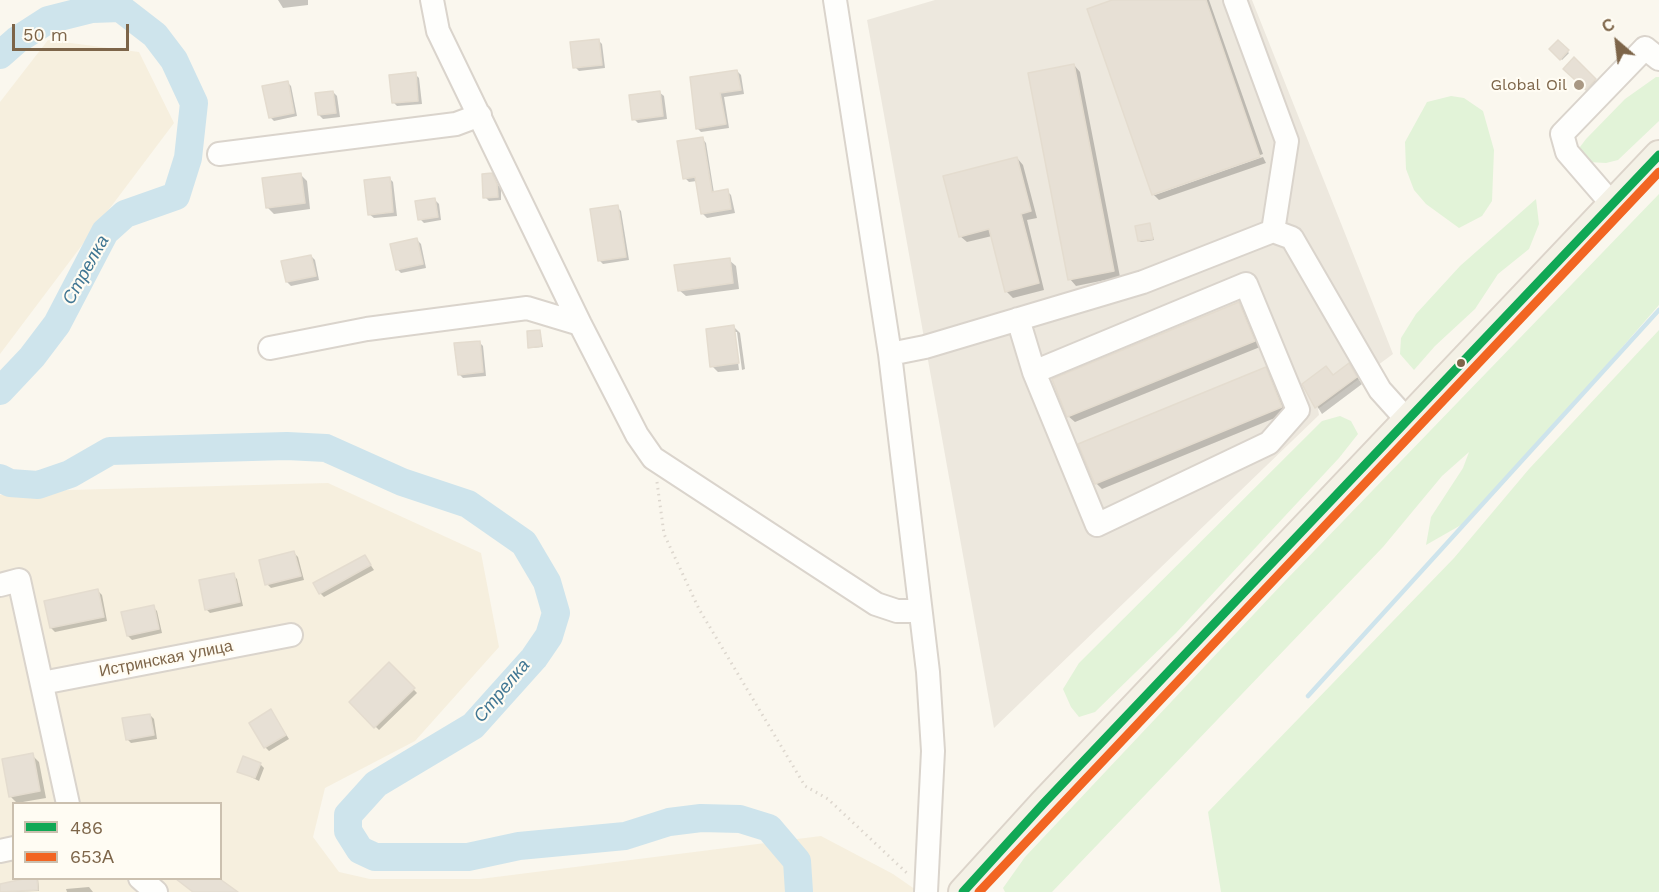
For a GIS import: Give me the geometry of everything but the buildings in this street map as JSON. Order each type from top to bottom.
[{"type":"main road","points":[[963,892],[1039,808],[1659,155]]},
{"type":"street","points":[[432,0],[438,31],[580,324],[637,435],[653,458],[876,604],[897,611],[920,611]]},
{"type":"street","points":[[835,0],[890,354],[928,672],[933,751],[925,890]]},
{"type":"street","points":[[1235,0],[1287,141],[1273,231]]},
{"type":"street","points":[[1612,204],[1567,152],[1562,134],[1645,48],[1659,59]]},
{"type":"street","points":[[219,154],[456,123],[480,115]]},
{"type":"street","points":[[890,354],[1143,282],[1273,231],[1292,238],[1380,390],[1407,420]]},
{"type":"street","points":[[1018,319],[1034,372],[1097,525],[1269,443],[1298,410],[1246,284],[1034,372]]},
{"type":"street","points":[[270,348],[367,329],[527,308],[580,324]]},
{"type":"street","points":[[0,585],[19,580],[68,802]]},
{"type":"street","name":"Истринская улица","points":[[42,683],[291,635]]},
{"type":"street","points":[[141,880],[156,892]]},
{"type":"path","points":[[653,458],[664,534],[694,598],[805,786],[828,799],[925,890]]},
{"type":"shaded area","points":[[935,0],[1252,0],[1393,354],[1318,409],[1319,415],[994,728],[867,20]]},
{"type":"shaded area","points":[[48,40],[139,52],[174,123],[0,354],[0,102]]},
{"type":"shaded area","points":[[328,483],[481,553],[499,647],[415,741],[325,788],[313,837],[339,872],[370,879],[480,879],[821,836],[893,874],[919,892],[0,892],[0,495],[33,491]]},
{"type":"green space","points":[[1659,77],[1659,121],[1618,160],[1606,163],[1588,162],[1582,156],[1580,147],[1586,139],[1625,99]]},
{"type":"green space","points":[[1451,96],[1464,98],[1483,111],[1494,150],[1492,201],[1482,216],[1459,228],[1426,204],[1414,190],[1406,169],[1405,142],[1427,102]]},
{"type":"green space","points":[[1659,194],[1659,305],[1497,491],[1468,521],[1426,545],[1431,517],[1463,468],[1469,452],[1442,476],[1383,547],[1052,892],[1005,892],[1003,888],[1025,857],[1286,580]]},
{"type":"green space","points":[[1536,199],[1539,224],[1529,249],[1498,274],[1475,309],[1435,346],[1414,370],[1400,354],[1401,338],[1416,314],[1460,266]]},
{"type":"green space","points":[[1659,330],[1659,892],[1221,892],[1208,812],[1454,558],[1529,469]]},
{"type":"green space","points":[[1340,416],[1351,421],[1358,434],[1339,458],[1176,633],[1095,712],[1079,717],[1071,707],[1063,689],[1079,663],[1322,421]]},
{"type":"waterway","name":"Стрелка","points":[[0,55],[17,40],[48,20],[92,9],[120,8],[155,35],[174,60],[194,103],[188,158],[176,196],[125,214],[105,232],[57,324],[32,357],[0,391]]},
{"type":"waterway","points":[[1308,696],[1659,310]]},
{"type":"waterway","name":"Стрелка","points":[[0,478],[10,483],[38,485],[70,474],[110,451],[287,446],[326,448],[402,482],[468,504],[524,543],[547,582],[556,613],[549,636],[534,658],[473,726],[376,784],[348,815],[348,831],[360,850],[375,857],[468,857],[519,846],[625,836],[669,822],[701,818],[740,819],[769,828],[797,861],[799,892]]},
{"type":"transit line","name":"486","points":[[963,892],[1044,803],[1659,155]]},
{"type":"transit line","name":"653А","points":[[979,892],[1659,172]]},
{"type":"place","name":"Global Oil","points":[[1579,85]]}]
